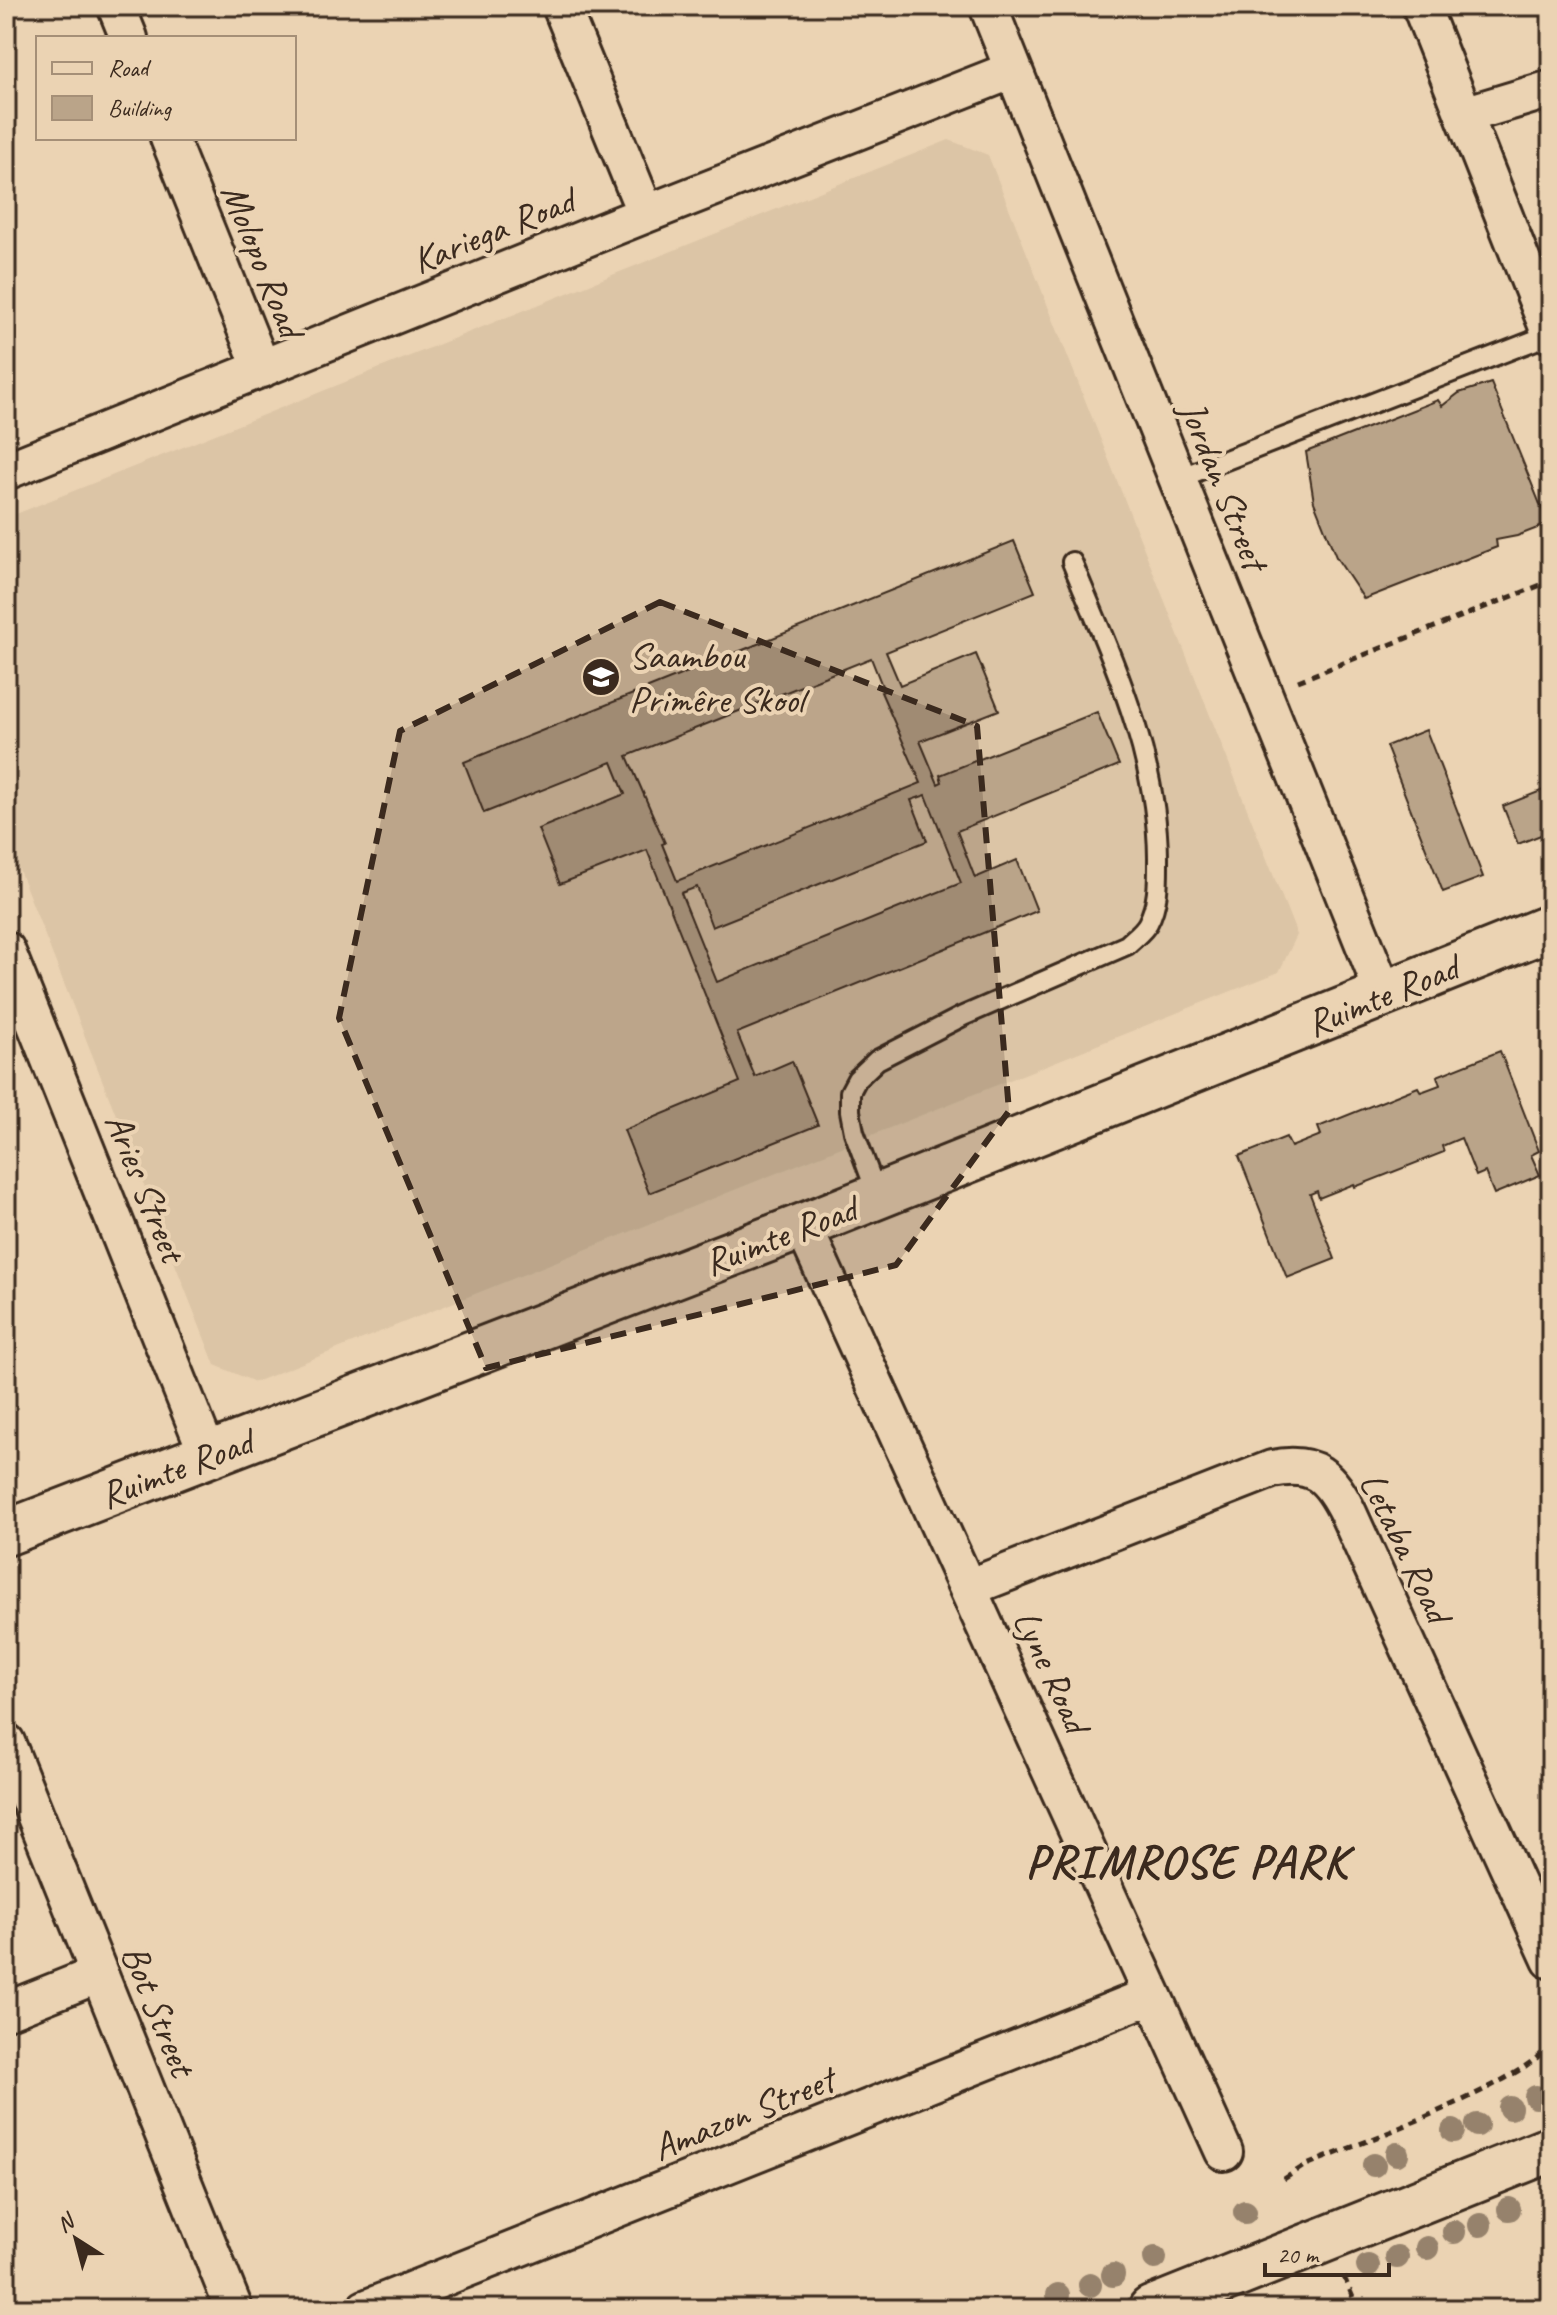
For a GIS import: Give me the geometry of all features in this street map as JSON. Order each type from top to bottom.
[{"type":"street","points":[[116,6],[128,36]]},
{"type":"street","points":[[561,6],[646,214]]},
{"type":"street","name":"Jordan Street","points":[[988,6],[1384,994]]},
{"type":"street","points":[[1421,6],[1551,335]]},
{"type":"street","name":"Kariega Road","points":[[6,471],[1013,70]]},
{"type":"street","points":[[1464,115],[1551,89]]},
{"type":"street","name":"Molopo Road","points":[[170,140],[262,369]]},
{"type":"street","name":"Ruimte Road","points":[[6,1533],[878,1197],[1551,927]]},
{"type":"street","name":"Aries Street","points":[[6,950],[208,1455]]},
{"type":"street","name":"Lyne Road","points":[[803,1226],[1224,2152]]},
{"type":"street","name":"Letaba Road","points":[[968,1588],[1272,1469],[1299,1466],[1324,1476],[1348,1513],[1551,1960]]},
{"type":"street","name":"Bot Street","points":[[6,1742],[234,2309]]},
{"type":"street","points":[[6,2011],[99,1974]]},
{"type":"street","name":"Amazon Street","points":[[365,2309],[1152,1995]]},
{"type":"street","points":[[1151,2309],[1551,2149]]},
{"type":"lane","points":[[1177,479],[1551,335]]},
{"type":"lane","points":[[878,1197],[854,1132],[850,1111],[850,1092],[857,1079],[877,1060],[963,1016],[1127,945],[1147,925],[1158,892],[1158,838],[1151,780],[1131,706],[1072,562]]},
{"type":"path","points":[[1293,683],[1551,581]]},
{"type":"path","points":[[1284,2179],[1304,2166],[1419,2119],[1530,2065],[1549,2048],[1551,2041]]},
{"type":"path","points":[[1343,2274],[1358,2309]]},
{"type":"highlighted area","points":[[660,602],[977,726],[1009,1111],[896,1265],[486,1368],[339,1018],[400,731]]},
{"type":"shaded area","name":"Saambou Primêre Skool","points":[[949,140],[988,155],[1297,935],[1279,972],[255,1382],[215,1365],[6,837],[6,518]]},
{"type":"building","points":[[1491,383],[1548,524],[1496,540],[1497,547],[1364,599],[1336,557],[1314,502],[1306,452],[1438,400],[1442,406],[1459,393]]},
{"type":"building","points":[[1014,541],[1035,592],[886,652],[900,685],[976,654],[999,710],[920,741],[938,784],[942,782],[940,775],[1097,712],[1119,765],[957,831],[975,878],[1017,860],[1037,911],[737,1033],[755,1077],[792,1061],[818,1125],[649,1193],[624,1130],[740,1082],[647,850],[560,884],[538,829],[625,794],[612,762],[484,813],[464,762]],"holes":[[[871,658],[884,691],[881,692],[921,783],[677,881],[662,844],[665,843],[627,756]],[[926,795],[961,883],[717,982],[681,893],[697,887],[712,927],[927,841],[911,800]]]},
{"type":"building","points":[[1426,730],[1483,877],[1443,892],[1386,746]]},
{"type":"building","points":[[1551,787],[1551,831],[1518,844],[1503,806]]},
{"type":"building","points":[[1500,1051],[1539,1151],[1531,1155],[1540,1175],[1494,1194],[1485,1172],[1476,1176],[1461,1138],[1442,1146],[1444,1152],[1355,1187],[1354,1184],[1319,1198],[1317,1191],[1310,1194],[1335,1259],[1287,1278],[1239,1156],[1286,1137],[1291,1147],[1321,1135],[1318,1127],[1418,1087],[1421,1092],[1440,1085],[1437,1076]]},
{"type":"place","name":"Saambou Primêre Skool","points":[[601,677]]},
{"type":"district","name":"PRIMROSE PARK","points":[[1187,1861]]}]
